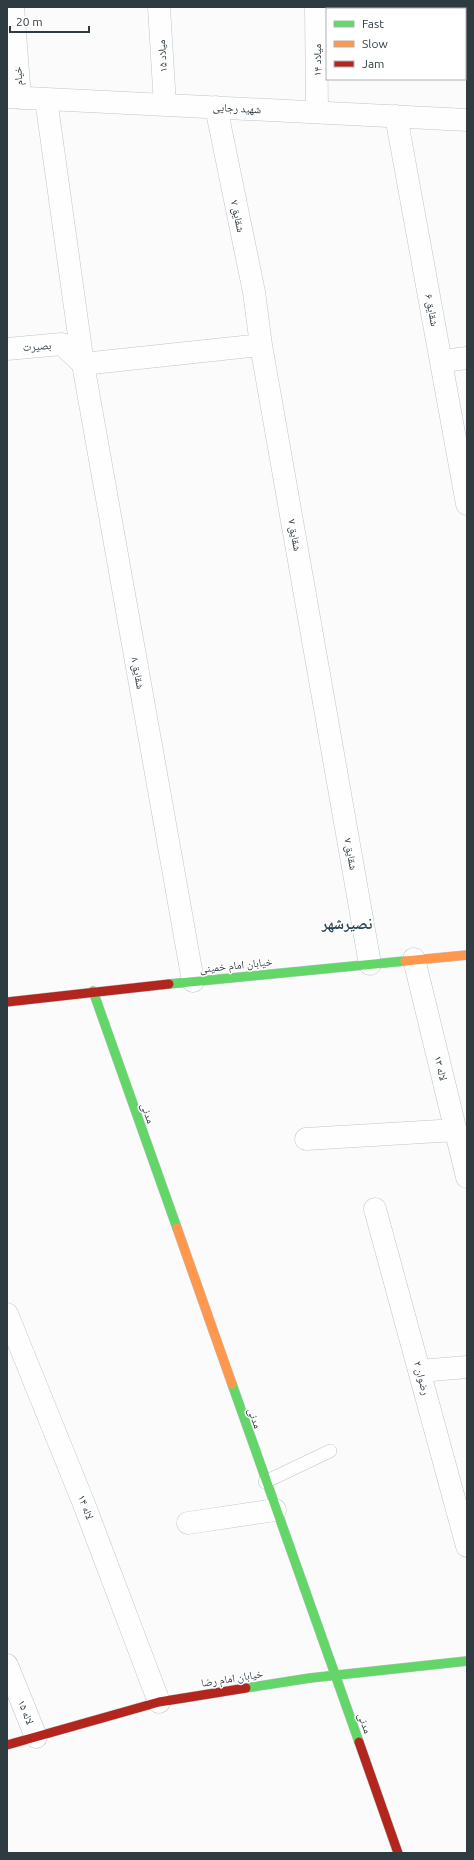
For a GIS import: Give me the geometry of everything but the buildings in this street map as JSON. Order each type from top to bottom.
[{"type":"street","name":"خیام","points":[[13,7],[13,98]]},
{"type":"street","name":"میلاد ۱۵","points":[[159,7],[166,105]]},
{"type":"street","name":"میلاد ۱۴","points":[[316,7],[317,112]]},
{"type":"street","name":"شهید رجایی","points":[[13,98],[467,120]]},
{"type":"street","name":"شقایق ۸","points":[[46,99],[83,364],[194,982]]},
{"type":"street","name":"شقایق ۷","points":[[216,107],[254,292],[261,344],[370,964]]},
{"type":"street","name":"شقایق ۶","points":[[396,116],[467,504]]},
{"type":"street","name":"بصیرت","points":[[7,349],[62,344],[83,364]]},
{"type":"street","points":[[83,364],[261,344]]},
{"type":"street","points":[[442,361],[467,358]]},
{"type":"street","name":"خیابان امام خمینی","points":[[7,1002],[93,991],[467,955]]},
{"type":"street","name":"لاله ۱۳","points":[[414,959],[467,1177]]},
{"type":"street","name":"مدنی","points":[[93,991],[265,1482],[336,1675],[398,1853]]},
{"type":"street","points":[[306,1139],[456,1130]]},
{"type":"street","name":"رضوان ۲","points":[[375,1209],[467,1546]]},
{"type":"street","name":"لاله ۱۴","points":[[7,1314],[84,1504],[159,1702]]},
{"type":"street","points":[[420,1371],[467,1367]]},
{"type":"street","points":[[188,1523],[275,1510]]},
{"type":"street","name":"خیابان امام رضا","points":[[7,1745],[159,1702],[310,1678],[467,1661]]},
{"type":"street","name":"لاله ۱۵","points":[[7,1665],[36,1738]]},
{"type":"lane","points":[[265,1482],[330,1451]]},
{"type":"traffic: fast","points":[[169,984],[405,961]]},
{"type":"traffic: fast","points":[[93,991],[177,1228]]},
{"type":"traffic: fast","points":[[232,1384],[359,1742]]},
{"type":"traffic: fast","points":[[246,1688],[310,1678],[467,1661]]},
{"type":"traffic: slow","points":[[405,961],[467,955]]},
{"type":"traffic: slow","points":[[177,1228],[232,1384]]},
{"type":"traffic: jam","points":[[7,1002],[169,984]]},
{"type":"traffic: jam","points":[[7,1745],[159,1702],[246,1688]]},
{"type":"traffic: jam","points":[[359,1742],[398,1853]]},
{"type":"district","name":"نصیرشهر","points":[[347,923]]}]
